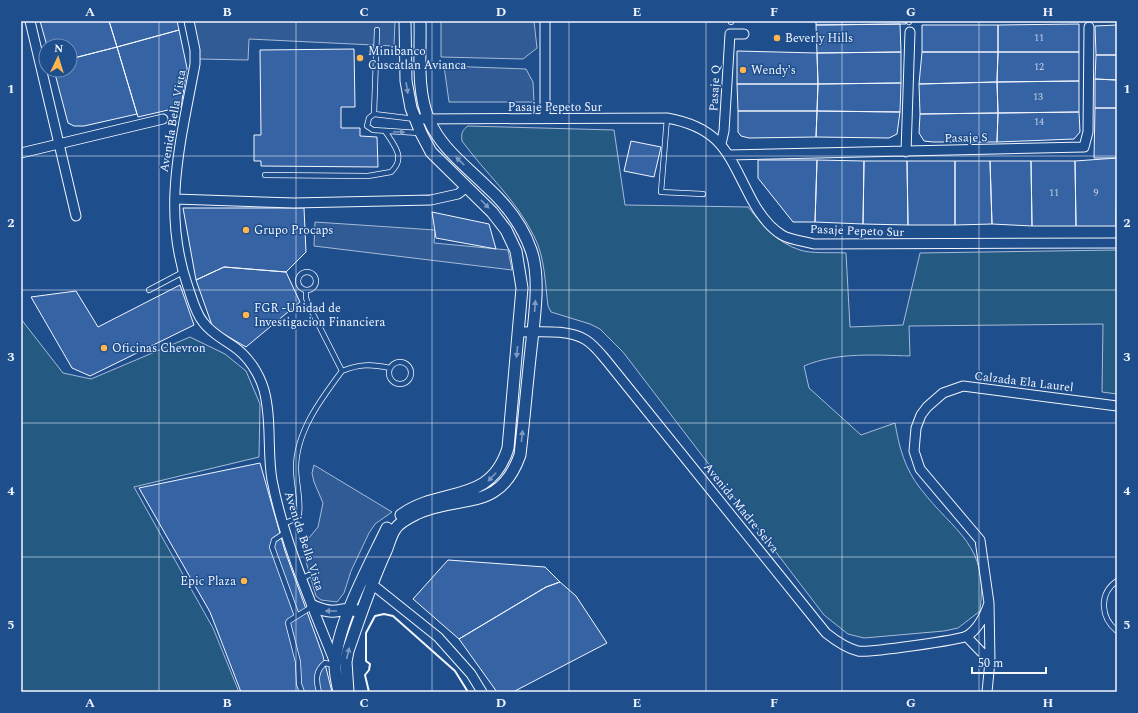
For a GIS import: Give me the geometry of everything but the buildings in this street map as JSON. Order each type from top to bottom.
[{"type":"street","points":[[30,21],[76,216]]},
{"type":"street","name":"Avenida Bella Vista","points":[[189,21],[195,50],[195,64],[178,150],[175,199],[176,230],[180,260],[197,312],[203,322],[215,334],[243,354],[250,361],[260,380],[268,410],[272,481],[285,528],[306,576],[313,606],[335,665]]},
{"type":"street","points":[[348,692],[346,662],[361,612],[368,581],[387,528],[399,516],[418,505],[480,487],[492,478],[499,469],[508,448],[519,332],[522,288],[512,241],[492,212],[431,152],[410,108],[406,81],[405,21]]},
{"type":"street","points":[[339,692],[335,665],[338,647],[350,609],[368,581],[396,528],[410,517],[422,512],[484,497],[500,489],[510,478],[520,455],[532,332],[535,272],[532,251],[523,230],[512,214],[487,186],[443,145],[428,119],[422,92],[420,21]]},
{"type":"street","points":[[545,21],[545,118]]},
{"type":"street","name":"Pasaje S","points":[[728,155],[1084,147],[1088,132],[1089,27]]},
{"type":"street","points":[[906,152],[910,32]]},
{"type":"street","name":"Pasaje Q","points":[[721,144],[724,131],[726,34],[744,34]]},
{"type":"street","name":"Pasaje Pepeto Sur","points":[[415,119],[667,118],[687,122],[702,128],[721,144],[758,211],[768,223],[782,235],[814,244],[1117,243]]},
{"type":"street","points":[[21,153],[163,119]]},
{"type":"street","points":[[175,199],[294,203],[432,200],[458,194],[467,187]]},
{"type":"street","name":"Avenida Madre Selva","points":[[519,332],[576,335],[586,340],[598,351],[826,633],[839,643],[859,651],[882,651],[966,636]]},
{"type":"street","name":"Calzada Ela Laurel","points":[[990,662],[989,603],[980,540],[935,489],[920,469],[914,451],[916,428],[921,415],[927,407],[943,394],[963,386],[1117,406]]},
{"type":"street","points":[[368,581],[438,637],[472,674],[482,692]]},
{"type":"street","points":[[987,692],[990,662],[966,636],[984,617],[989,603]]},
{"type":"street","points":[[313,606],[323,610],[333,611],[350,609],[361,612]]},
{"type":"lane","points":[[374,114],[377,30]]},
{"type":"lane","points":[[415,119],[374,114],[369,118],[367,126],[369,129],[385,132],[421,133]]},
{"type":"lane","points":[[667,118],[661,192],[703,194]]},
{"type":"lane","points":[[265,175],[368,176],[391,172],[399,162],[398,154],[385,132]]},
{"type":"lane","points":[[149,290],[183,272]]},
{"type":"lane","points":[[310,272],[314,274],[316,283],[313,287],[306,290],[299,285],[299,277],[302,273],[310,272]]},
{"type":"lane","points":[[306,290],[306,298],[311,312],[342,371]]},
{"type":"lane","points":[[395,363],[406,364],[410,370],[410,377],[406,382],[396,383],[389,375],[390,368],[395,363]]},
{"type":"lane","points":[[297,616],[272,547],[274,540],[299,514],[296,467],[302,434],[325,394],[342,371],[356,365],[371,364],[390,368]]},
{"type":"lane","points":[[1117,581],[1106,593],[1103,609],[1108,624],[1117,631]]},
{"type":"lane","points":[[302,692],[299,684],[298,662],[288,623],[313,606]]},
{"type":"lane","points":[[319,692],[316,682],[320,667],[325,663],[335,665]]},
{"type":"shaded area","points":[[193,21],[395,21],[394,46],[249,39],[248,60],[199,59]]},
{"type":"shaded area","points":[[441,21],[534,21],[537,48],[523,59],[441,57]]},
{"type":"shaded area","points":[[444,66],[526,69],[533,82],[534,102],[449,102]]},
{"type":"shaded area","points":[[468,126],[614,130],[625,205],[748,207],[777,238],[792,247],[810,252],[846,253],[850,327],[903,325],[920,253],[1117,250],[1117,394],[1102,392],[1103,324],[909,326],[910,356],[843,356],[830,358],[804,366],[809,388],[861,435],[895,423],[898,441],[910,473],[933,504],[957,529],[974,554],[979,570],[981,588],[980,611],[958,628],[944,631],[864,638],[848,634],[824,615],[623,352],[600,329],[590,324],[551,312],[548,306],[544,270],[538,244],[518,210],[462,141],[462,132]]},
{"type":"shaded area","points":[[315,222],[435,230],[434,243],[508,250],[512,270],[314,246]]},
{"type":"shaded area","points":[[21,319],[63,373],[91,379],[190,337],[225,354],[246,371],[260,404],[259,457],[134,487],[213,628],[239,692],[21,692]]},
{"type":"shaded area","points":[[314,465],[392,512],[375,524],[369,533],[351,571],[344,593],[337,602],[321,600],[316,596],[305,558],[304,547],[308,539],[318,527],[323,503],[314,482],[312,473]]},
{"type":"wall","points":[[369,692],[365,675],[369,670],[370,664],[366,661],[366,633],[375,616],[384,614],[393,616],[455,671],[468,692]]},
{"type":"place","name":"Beverly Hills","points":[[777,38]]},
{"type":"place","name":"Minibanco Cuscatlan Avianca","points":[[360,58]]},
{"type":"place","name":"Wendy's","points":[[743,70]]},
{"type":"place","name":"Grupo Procaps","points":[[246,230]]},
{"type":"place","name":"FGR -Unidad de Investigacion Financiera","points":[[246,315]]},
{"type":"place","name":"Oficinas Chevron","points":[[104,348]]},
{"type":"place","name":"Epic Plaza","points":[[244,581]]}]
